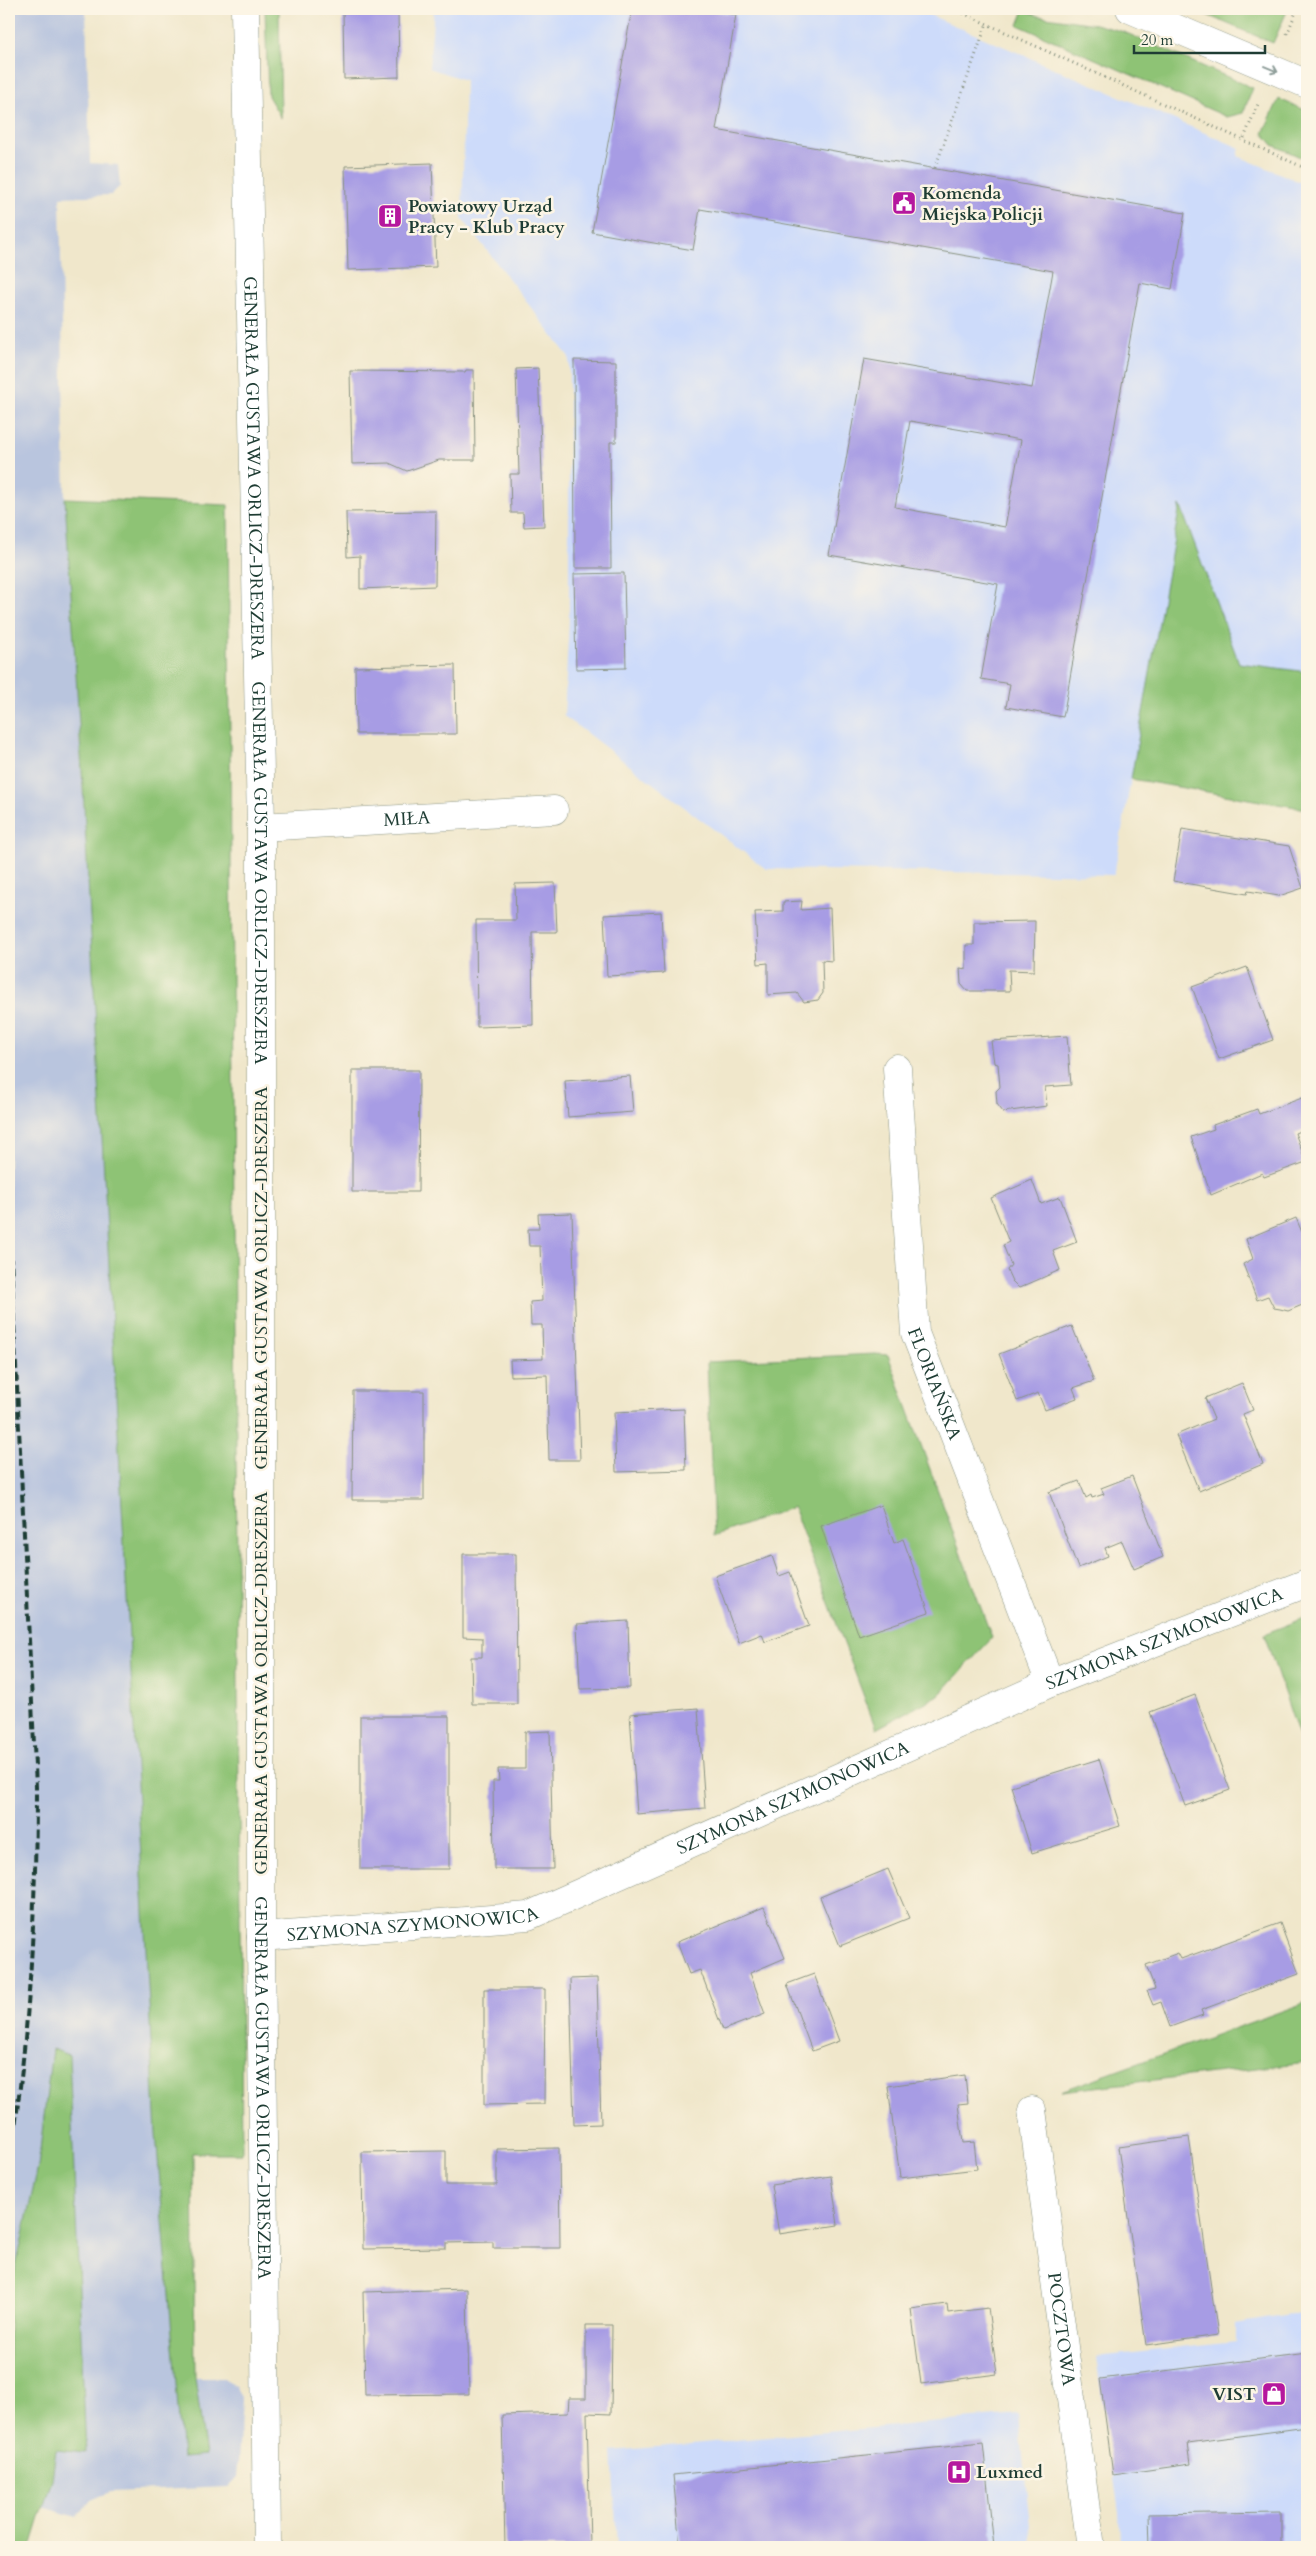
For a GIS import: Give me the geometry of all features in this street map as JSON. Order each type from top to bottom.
[{"type":"street","name":"GENERAŁA GUSTAWA ORLICZ-DRESZERA","points":[[244,9],[261,827],[261,1937],[267,2547]]},
{"type":"street","points":[[1130,9],[1307,84]]},
{"type":"street","name":"MIŁA","points":[[261,827],[554,810]]},
{"type":"street","name":"FLORIAŃSKA","points":[[897,1068],[915,1333],[1050,1683]]},
{"type":"street","name":"SZYMONA SZYMONOWICA","points":[[261,1937],[528,1916],[1050,1683],[1307,1583]]},
{"type":"street","name":"POCZTOWA","points":[[1032,2110],[1091,2547]]},
{"type":"path","points":[[954,9],[1244,138],[1307,169]]},
{"type":"path","points":[[1284,41],[1296,12]]},
{"type":"path","points":[[935,168],[987,23]]},
{"type":"path","points":[[1244,138],[1260,99]]},
{"type":"shaded area","points":[[9,9],[86,9],[90,163],[118,165],[120,186],[111,195],[60,197],[65,498],[183,2458],[206,2456],[195,2378],[224,2378],[235,2387],[242,2399],[237,2478],[228,2487],[110,2492],[91,2500],[77,2517],[42,2507],[52,2479],[56,2450],[86,2453],[53,2049],[38,2167],[9,2298]]},
{"type":"shaded area","points":[[434,9],[916,9],[1240,148],[1238,156],[1307,185],[1307,672],[1239,663],[1180,506],[1114,875],[766,869],[564,716],[569,620],[569,357],[462,218],[465,80],[429,68]]},
{"type":"shaded area","points":[[1307,2312],[1307,2547],[1120,2547],[1119,2512],[1096,2357],[1235,2342],[1235,2324]]},
{"type":"shaded area","points":[[1019,2415],[1032,2547],[617,2547],[612,2451]]},
{"type":"green space","points":[[265,9],[279,9],[281,118],[268,96]]},
{"type":"green space","points":[[1199,9],[1288,9],[1273,43],[1202,13]]},
{"type":"green space","points":[[1024,10],[1039,16],[1095,24],[1124,32],[1253,88],[1243,113],[1227,117],[1018,25]]},
{"type":"green space","points":[[1279,99],[1307,111],[1307,160],[1273,145],[1263,133]]},
{"type":"green space","points":[[65,498],[228,505],[242,2153],[193,2153],[195,2378],[206,2456],[182,2458],[156,2133],[83,787]]},
{"type":"green space","points":[[1180,505],[1239,663],[1307,672],[1307,809],[1131,779]]},
{"type":"green space","points":[[875,1354],[888,1355],[992,1638],[939,1695],[876,1729],[793,1507],[714,1536],[707,1362]]},
{"type":"green space","points":[[1307,1617],[1307,1760],[1264,1634]]},
{"type":"green space","points":[[1307,2002],[1307,2062],[1061,2091]]},
{"type":"green space","points":[[52,2049],[69,2055],[86,2453],[56,2450],[52,2479],[31,2547],[9,2547],[9,2298],[38,2167]]},
{"type":"building","points":[[343,9],[398,9],[399,77],[344,79]]},
{"type":"building","points":[[632,9],[703,9],[736,15],[716,130],[1185,213],[1172,289],[1140,283],[1063,717],[1006,707],[1010,684],[981,679],[998,584],[829,555],[864,359],[1032,388],[1053,271],[700,209],[693,250],[592,232]],"holes":[[[910,421],[1021,440],[1005,527],[895,507]]]},
{"type":"building","name":"Powiatowy Urząd Pracy - Klub Pracy","points":[[432,163],[436,267],[348,270],[345,166]]},
{"type":"building","points":[[574,360],[616,361],[616,442],[610,442],[611,568],[575,568]]},
{"type":"building","points":[[538,368],[544,526],[524,527],[523,513],[511,513],[510,474],[519,474],[516,369]]},
{"type":"building","points":[[466,370],[474,370],[475,460],[439,460],[407,471],[389,463],[352,464],[350,371],[465,372]]},
{"type":"building","points":[[436,511],[435,586],[360,589],[360,556],[347,557],[346,512]]},
{"type":"building","points":[[624,573],[626,668],[576,669],[574,574]]},
{"type":"building","points":[[455,665],[456,734],[356,734],[355,667]]},
{"type":"building","points":[[1182,829],[1289,846],[1303,888],[1279,896],[1248,891],[1247,894],[1173,881]]},
{"type":"building","points":[[555,883],[557,932],[532,932],[533,1025],[477,1027],[476,920],[516,920],[515,884]]},
{"type":"building","points":[[802,901],[801,910],[830,908],[832,961],[822,960],[823,993],[818,1000],[804,1002],[797,993],[768,995],[768,963],[758,964],[755,912],[783,911],[783,902]]},
{"type":"building","points":[[661,912],[664,973],[607,976],[604,915]]},
{"type":"building","points":[[1035,921],[1034,971],[1009,970],[1010,991],[967,991],[961,984],[960,968],[966,969],[966,945],[974,945],[974,922]]},
{"type":"building","points":[[1247,967],[1273,1040],[1219,1059],[1192,987]]},
{"type":"building","points":[[1067,1036],[1071,1085],[1045,1087],[1047,1106],[1003,1112],[997,1104],[996,1091],[1000,1087],[998,1064],[994,1063],[991,1041]]},
{"type":"building","points":[[352,1070],[419,1070],[418,1192],[352,1192]]},
{"type":"building","points":[[630,1076],[633,1112],[568,1117],[565,1081]]},
{"type":"building","points":[[1302,1098],[1307,1111],[1307,1128],[1295,1133],[1306,1162],[1264,1177],[1262,1173],[1211,1195],[1191,1137],[1214,1129],[1213,1125],[1257,1109],[1259,1114]]},
{"type":"building","points":[[1032,1180],[1041,1204],[1060,1197],[1077,1242],[1053,1251],[1060,1270],[1019,1288],[1012,1281],[1007,1270],[1011,1265],[1003,1245],[1009,1242],[991,1198]]},
{"type":"building","points":[[572,1213],[580,1460],[549,1460],[547,1375],[511,1376],[510,1360],[543,1359],[542,1325],[531,1325],[530,1302],[542,1301],[540,1246],[529,1246],[528,1229],[539,1229],[538,1214]]},
{"type":"building","points":[[1296,1218],[1307,1244],[1307,1303],[1288,1311],[1274,1308],[1268,1296],[1257,1300],[1243,1264],[1253,1259],[1246,1239]]},
{"type":"building","points":[[1072,1326],[1094,1381],[1073,1388],[1077,1398],[1045,1410],[1038,1393],[1017,1401],[999,1354]]},
{"type":"building","points":[[1242,1383],[1253,1410],[1243,1414],[1263,1464],[1199,1491],[1176,1435],[1214,1419],[1205,1398]]},
{"type":"building","points":[[353,1391],[424,1391],[424,1500],[352,1500]]},
{"type":"building","points":[[684,1409],[686,1470],[616,1472],[614,1412]]},
{"type":"building","points":[[1132,1476],[1163,1557],[1134,1569],[1122,1541],[1105,1548],[1108,1556],[1078,1568],[1049,1492],[1079,1481],[1086,1498],[1091,1495],[1092,1498],[1104,1494],[1101,1488]]},
{"type":"building","points":[[881,1505],[894,1543],[903,1539],[929,1612],[859,1636],[821,1526]]},
{"type":"building","points":[[463,1554],[516,1554],[517,1704],[472,1704],[471,1657],[482,1657],[482,1638],[463,1637]]},
{"type":"building","points":[[772,1556],[779,1576],[790,1572],[809,1626],[765,1642],[762,1634],[739,1643],[715,1576]]},
{"type":"building","points":[[628,1621],[630,1688],[580,1689],[577,1624]]},
{"type":"building","points":[[1195,1695],[1230,1790],[1185,1806],[1150,1712]]},
{"type":"building","points":[[698,1708],[705,1808],[637,1814],[630,1714]]},
{"type":"building","points":[[360,1716],[449,1716],[449,1869],[360,1869]]},
{"type":"building","points":[[550,1731],[553,1869],[494,1869],[493,1781],[499,1781],[498,1769],[525,1769],[525,1732]]},
{"type":"building","points":[[1099,1759],[1120,1826],[1032,1853],[1011,1786]]},
{"type":"building","points":[[888,1869],[909,1918],[840,1946],[820,1897]]},
{"type":"building","points":[[764,1907],[785,1958],[750,1973],[765,2014],[723,2030],[700,1970],[689,1974],[677,1942]]},
{"type":"building","points":[[1280,1923],[1299,1974],[1201,2010],[1203,2015],[1170,2027],[1161,2002],[1153,2005],[1147,1991],[1155,1989],[1146,1965],[1178,1953],[1181,1959]]},
{"type":"building","points":[[814,1974],[839,2041],[812,2051],[787,1984]]},
{"type":"building","points":[[597,1978],[601,2124],[574,2125],[570,1979]]},
{"type":"building","points":[[484,1989],[545,1989],[544,2104],[484,2105]]},
{"type":"building","points":[[965,2075],[968,2103],[958,2104],[963,2143],[974,2142],[977,2169],[900,2178],[888,2086]]},
{"type":"building","points":[[1189,2137],[1218,2335],[1146,2345],[1118,2147]]},
{"type":"building","points":[[559,2148],[560,2248],[493,2248],[493,2242],[446,2243],[446,2248],[363,2249],[362,2152],[446,2151],[446,2185],[497,2185],[497,2149]]},
{"type":"building","points":[[831,2176],[838,2225],[779,2234],[771,2185]]},
{"type":"building","points":[[467,2289],[469,2394],[365,2395],[363,2292]]},
{"type":"building","points":[[947,2304],[948,2313],[988,2308],[997,2374],[921,2384],[911,2309]]},
{"type":"building","points":[[586,2325],[612,2325],[611,2414],[587,2413],[590,2547],[505,2547],[502,2415],[568,2413],[569,2398],[586,2398]]},
{"type":"building","points":[[1307,2353],[1307,2427],[1188,2443],[1191,2464],[1113,2475],[1100,2379]]},
{"type":"building","points":[[983,2443],[994,2547],[680,2547],[673,2475]]},
{"type":"building","points":[[1281,2512],[1281,2547],[1150,2547],[1149,2514]]},
{"type":"railway","points":[[9,1218],[36,1787],[35,1884],[30,1978],[22,2072],[9,2168]]},
{"type":"place","name":"Komenda Miejska Policji","points":[[904,203]]},
{"type":"place","name":"Powiatowy Urząd Pracy - Klub Pracy","points":[[390,216]]},
{"type":"place","name":"VIST","points":[[1274,2394]]},
{"type":"place","name":"Luxmed","points":[[959,2472]]}]
